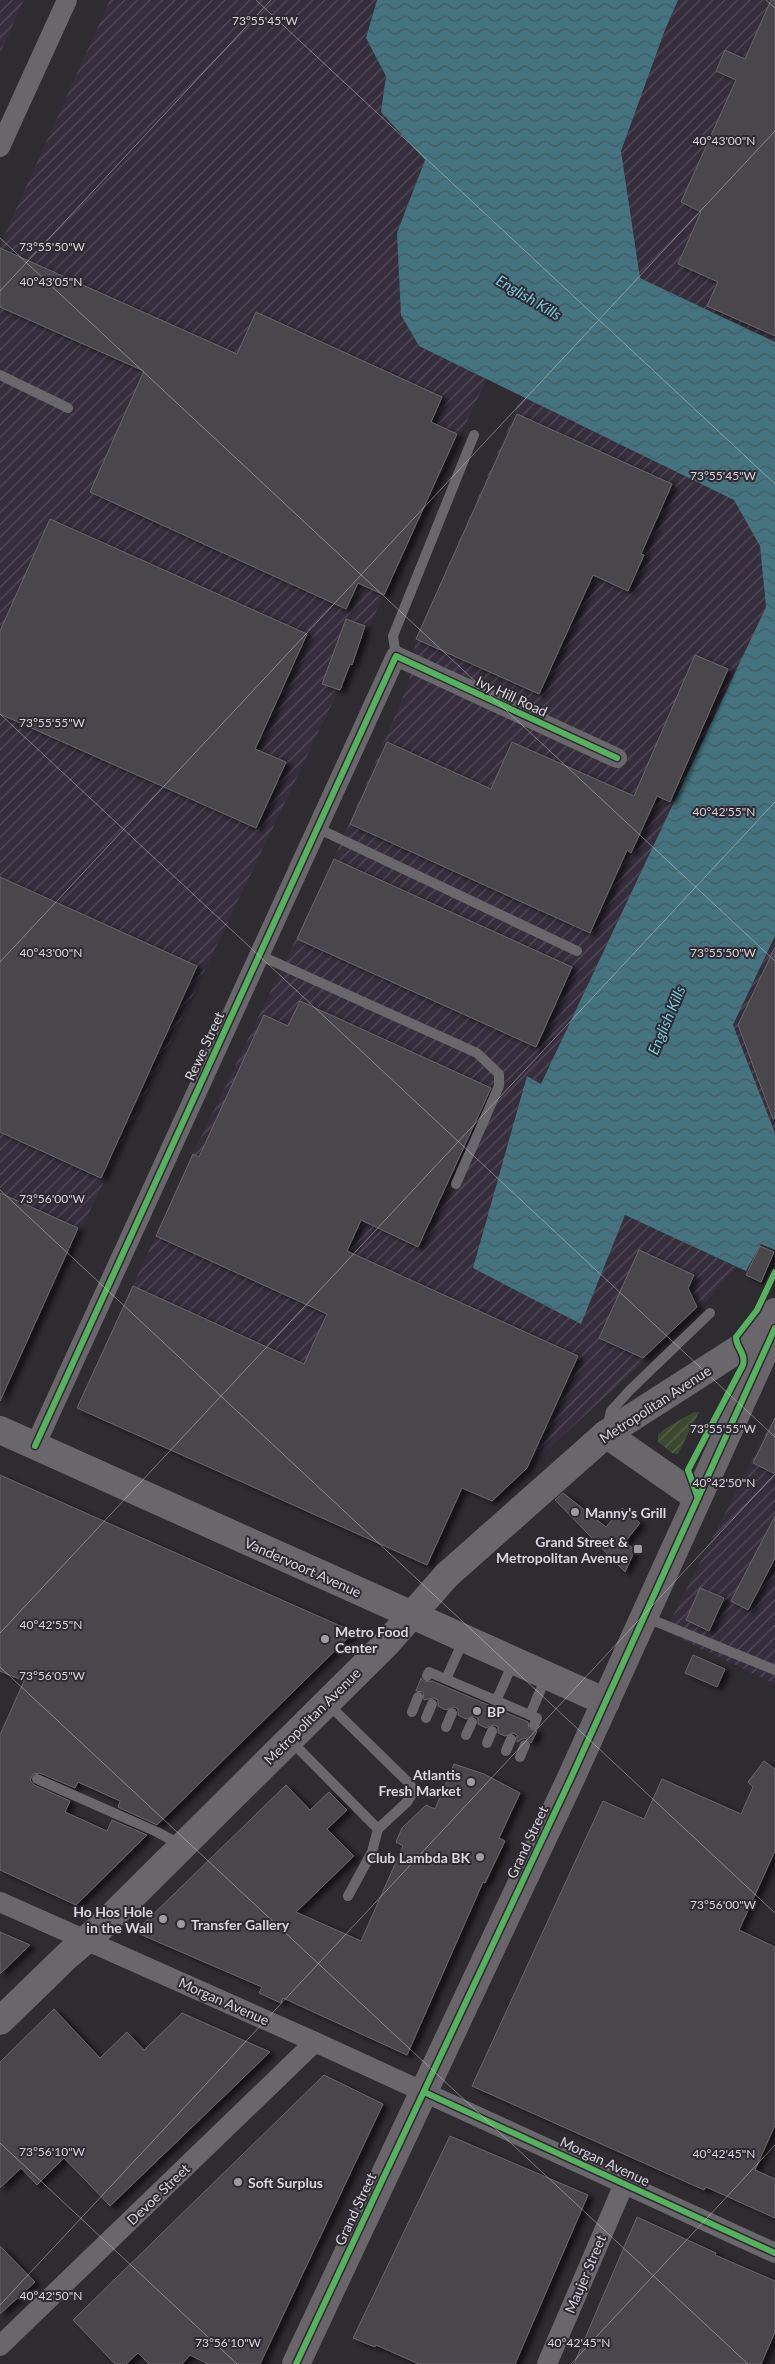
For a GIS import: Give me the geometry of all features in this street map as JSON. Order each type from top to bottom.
[{"type":"main road","name":"Metropolitan Avenue","points":[[0,2021],[84,1940],[100,1928],[326,1701],[387,1643],[441,1581],[606,1434],[740,1348],[754,1337],[775,1312]]},
{"type":"main road","name":"Grand Street","points":[[296,2364],[606,1702],[775,1328]]},
{"type":"main road","name":"Vandervoort Avenue","points":[[0,1430],[606,1702]]},
{"type":"main road","points":[[606,1434],[698,1498]]},
{"type":"street","points":[[0,147],[67,0]]},
{"type":"street","name":"Ivy Hill Road","points":[[396,656],[617,758]]},
{"type":"street","name":"Rewe Street","points":[[35,1446],[396,656]]},
{"type":"street","name":"Morgan Avenue","points":[[0,1902],[315,2042],[775,2253]]},
{"type":"street","name":"Devoe Street","points":[[0,2346],[315,2042]]},
{"type":"street","name":"Maujer Street","points":[[546,2364],[624,2184]]},
{"type":"lane","points":[[0,375],[68,408]]},
{"type":"lane","points":[[396,656],[393,636],[474,435]]},
{"type":"lane","points":[[317,828],[577,951]]},
{"type":"lane","points":[[259,955],[477,1053],[495,1069],[499,1074],[499,1086],[456,1184]]},
{"type":"lane","points":[[606,1434],[611,1412],[630,1390],[710,1313]]},
{"type":"lane","points":[[644,1617],[775,1670]]},
{"type":"lane","points":[[444,1680],[464,1639]]},
{"type":"lane","points":[[500,1705],[514,1661]]},
{"type":"lane","points":[[427,1676],[429,1672],[462,1690],[524,1716],[537,1718],[534,1726]]},
{"type":"lane","points":[[524,1716],[547,1676]]},
{"type":"lane","points":[[412,1712],[418,1697]]},
{"type":"lane","points":[[326,1701],[414,1791],[407,1802],[378,1829],[372,1852],[348,1896]]},
{"type":"lane","points":[[426,1718],[432,1704]]},
{"type":"lane","points":[[446,1727],[452,1713]]},
{"type":"lane","points":[[466,1735],[472,1722]]},
{"type":"lane","points":[[487,1743],[492,1731]]},
{"type":"lane","points":[[289,1738],[378,1829]]},
{"type":"lane","points":[[506,1751],[511,1739]]},
{"type":"lane","points":[[520,1757],[525,1745]]},
{"type":"lane","points":[[37,1779],[182,1845]]},
{"type":"shaded area","points":[[0,0],[24,0],[0,53]]},
{"type":"shaded area","points":[[110,0],[377,0],[366,38],[386,75],[382,112],[425,160],[397,233],[419,346],[487,379],[6,1387],[0,1384],[0,245]]},
{"type":"shaded area","points":[[678,0],[775,0],[775,342],[640,278],[621,151],[665,30]]},
{"type":"shaded area","points":[[522,396],[734,500],[760,546],[766,607],[541,1084],[528,1076],[625,1215],[737,1267],[696,1313],[492,1501],[462,1488],[250,1485],[77,1408],[193,1154],[334,859],[408,685],[416,639]]},
{"type":"shaded area","points":[[775,936],[775,1133],[733,1025]]},
{"type":"shaded area","points":[[775,1422],[775,1684],[665,1631],[771,1423]]},
{"type":"green space","points":[[694,1412],[699,1412],[678,1454],[672,1453],[658,1442],[658,1435],[666,1428]]},
{"type":"water","name":"English Kills","points":[[377,0],[678,0],[665,30],[621,151],[640,278],[775,342],[775,936],[733,1025],[775,1133],[775,1250],[761,1244],[746,1271],[625,1215],[581,1324],[473,1268],[527,1076],[541,1084],[766,607],[760,546],[734,500],[419,346],[401,315],[397,233],[425,160],[381,112],[386,76],[366,38]]},
{"type":"building","points":[[771,0],[775,0],[775,336],[707,306],[718,282],[678,264],[701,212],[681,202],[736,80],[716,71],[725,50],[745,59]]},
{"type":"building","points":[[0,248],[237,354],[256,312],[442,397],[431,422],[457,434],[384,595],[358,583],[346,609],[90,492],[144,371],[0,307]]},
{"type":"building","points":[[517,414],[672,484],[641,554],[644,555],[628,591],[593,575],[539,694],[416,639]]},
{"type":"building","points":[[50,519],[307,634],[255,749],[286,762],[256,828],[0,714],[0,631]]},
{"type":"building","points":[[346,619],[365,626],[352,665],[350,664],[340,690],[322,684]]},
{"type":"building","points":[[695,655],[728,669],[670,802],[657,796],[631,853],[627,850],[590,933],[350,824],[387,742],[491,789],[512,742],[634,796]]},
{"type":"building","points":[[334,859],[572,967],[536,1047],[297,939]]},
{"type":"building","points":[[0,877],[197,966],[101,1178],[0,1132]]},
{"type":"building","points":[[775,947],[775,1119],[773,1119],[738,1025]]},
{"type":"building","points":[[300,1001],[491,1088],[418,1247],[361,1220],[347,1251],[578,1356],[527,1468],[492,1501],[462,1488],[427,1565],[77,1408],[133,1286],[304,1364],[327,1314],[156,1236],[193,1154],[199,1157],[264,1015],[288,1026]]},
{"type":"building","points":[[0,1193],[78,1228],[0,1401]]},
{"type":"building","points":[[760,1246],[774,1252],[761,1282],[746,1275]]},
{"type":"building","points":[[639,1250],[694,1275],[688,1288],[697,1307],[643,1358],[599,1338]]},
{"type":"building","points":[[775,1418],[775,1474],[753,1463]]},
{"type":"building","points":[[0,1475],[354,1632],[157,1825],[118,1807],[120,1801],[78,1782],[75,1788],[40,1773],[33,1774],[30,1780],[34,1785],[70,1801],[65,1812],[107,1831],[112,1820],[147,1835],[76,1905],[0,1870],[0,1735],[24,1681],[0,1671]]},
{"type":"building","points":[[563,1493],[606,1527],[622,1508],[640,1523],[625,1542],[635,1550],[625,1572],[555,1500]]},
{"type":"building","points":[[775,1516],[775,1558],[748,1610],[731,1601]]},
{"type":"building","points":[[700,1588],[724,1598],[709,1631],[686,1620]]},
{"type":"building","points":[[693,1655],[725,1669],[717,1687],[685,1673]]},
{"type":"building","name":"BP","points":[[421,1678],[424,1682],[432,1681],[528,1722],[529,1729],[537,1731],[531,1743],[525,1738],[517,1742],[517,1735],[513,1733],[505,1736],[498,1733],[498,1727],[494,1725],[486,1728],[478,1724],[478,1718],[474,1716],[466,1719],[458,1715],[458,1709],[454,1707],[446,1710],[438,1706],[438,1700],[434,1698],[424,1700],[423,1692],[416,1691]]},
{"type":"building","points":[[764,1761],[775,1769],[775,1851],[739,1930],[775,1947],[775,2125],[755,2170],[775,2179],[775,2218],[706,2187],[704,2190],[472,2086],[603,1801],[644,1819],[662,1779],[741,1814],[753,1787],[748,1782]]},
{"type":"building","points":[[454,1764],[484,1774],[520,1793],[499,1838],[505,1841],[485,1883],[483,1882],[407,2055],[283,1998],[281,2003],[259,1993],[262,1987],[135,1932],[286,1785],[310,1810],[329,1792],[347,1810],[327,1829],[354,1856],[296,1912],[361,1941],[403,1846],[396,1842],[402,1828],[426,1805],[435,1809]]},
{"type":"building","points":[[0,1932],[30,1945],[0,1974]]},
{"type":"building","points":[[54,2009],[100,2058],[127,2032],[144,2050],[182,2013],[270,2052],[110,2206],[64,2158],[37,2185],[21,2168],[0,2188],[0,2062]]},
{"type":"building","points":[[324,2075],[383,2104],[260,2364],[208,2364],[190,2355],[182,2364],[149,2364],[138,2353],[126,2364],[115,2364],[73,2320]]},
{"type":"building","points":[[450,2136],[588,2195],[515,2364],[419,2364],[376,2345],[375,2347],[353,2338]]},
{"type":"building","points":[[637,2217],[716,2253],[715,2255],[775,2281],[775,2332],[761,2364],[574,2364]]},
{"type":"building","points":[[0,2246],[35,2282],[0,2314]]},
{"type":"cycle path","points":[[35,1446],[396,656],[617,758]]},
{"type":"cycle path","points":[[698,1498],[688,1470],[743,1365],[744,1361],[736,1337],[757,1310],[775,1272]]},
{"type":"cycle path","points":[[296,2364],[571,1778],[775,1328]]},
{"type":"cycle path","points":[[424,2092],[775,2253]]},
{"type":"place","name":"Manny's Grill","points":[[575,1512]]},
{"type":"place","name":"Grand Street & Metropolitan Avenue","points":[[638,1549]]},
{"type":"place","name":"Metro Food Center","points":[[325,1639]]},
{"type":"place","name":"BP","points":[[477,1711]]},
{"type":"place","name":"Atlantis Fresh Market","points":[[471,1782]]},
{"type":"place","name":"Club Lambda BK","points":[[480,1857]]},
{"type":"place","name":"Ho Hos Hole in the Wall","points":[[163,1919]]},
{"type":"place","name":"Transfer Gallery","points":[[181,1924]]},
{"type":"place","name":"Soft Surplus","points":[[238,2182]]}]
